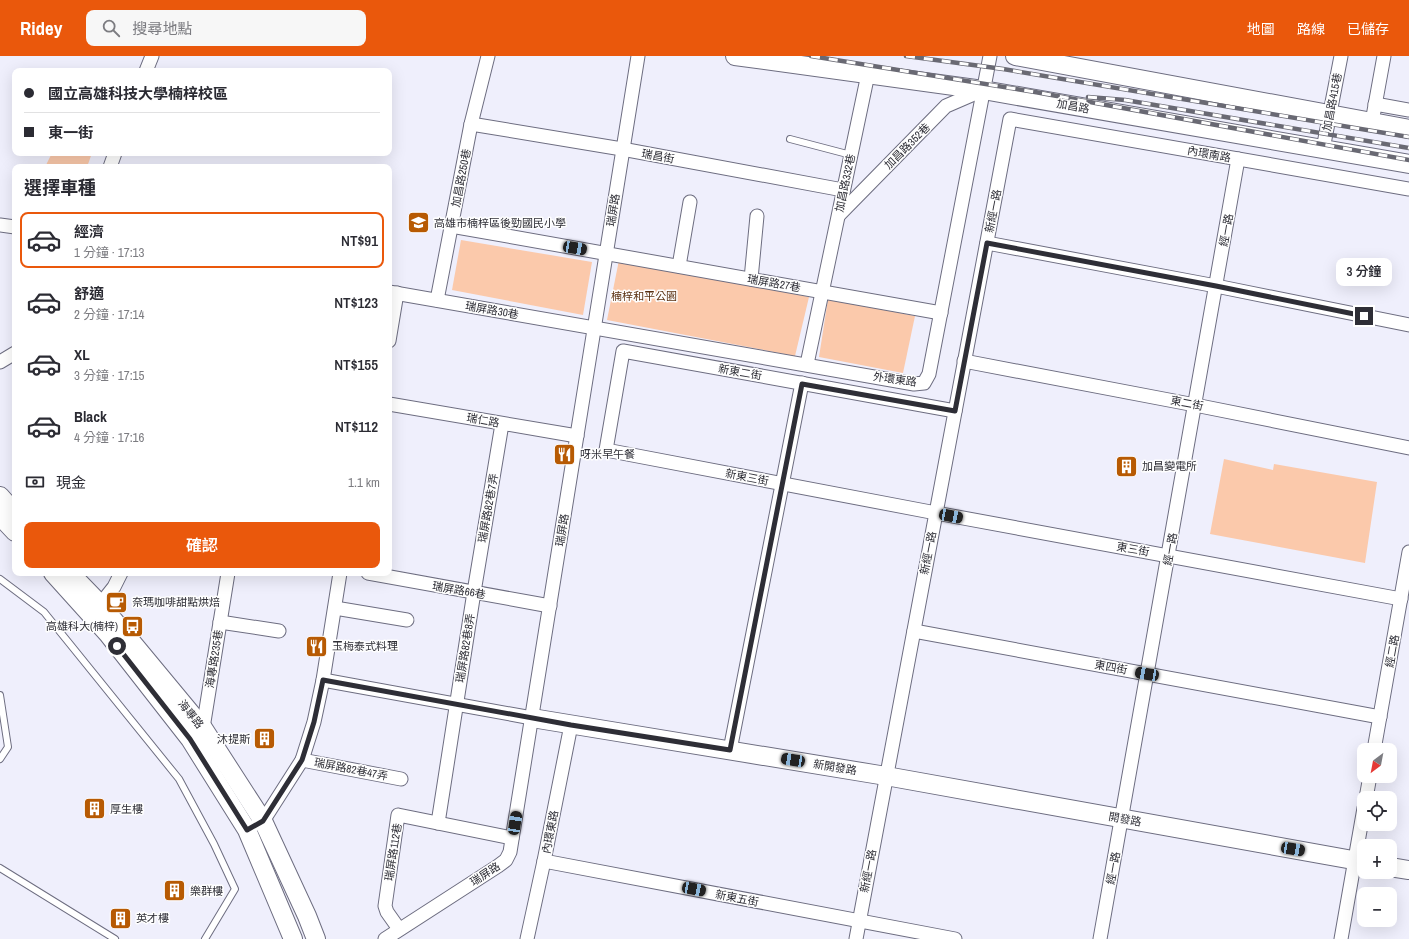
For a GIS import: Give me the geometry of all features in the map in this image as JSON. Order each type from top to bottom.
[{"type":"street","points":[[147,68],[152,56]]},
{"type":"street","name":"加昌路250巷","points":[[437,300],[471,124],[488,56]]},
{"type":"street","name":"瑞屏路","points":[[385,939],[506,860],[510,852],[638,56]]},
{"type":"street","name":"加昌路","points":[[735,56],[983,90],[1409,164]]},
{"type":"street","name":"外環東路","points":[[594,328],[807,364],[914,384],[924,383],[930,374],[990,56]]},
{"type":"street","points":[[1015,56],[1329,115],[1409,128]]},
{"type":"street","name":"加昌路415巷","points":[[1323,149],[1341,56]]},
{"type":"street","points":[[1372,122],[1384,56]]},
{"type":"street","name":"加昌路332巷","points":[[822,292],[868,74]]},
{"type":"street","name":"加昌路352巷","points":[[839,215],[946,106],[983,90]]},
{"type":"street","points":[[1375,104],[1409,110]]},
{"type":"street","name":"內環南路","points":[[1010,119],[1409,190]]},
{"type":"street","name":"新經一路","points":[[856,939],[1010,119]]},
{"type":"street","name":"瑞昌街","points":[[471,124],[622,149],[843,190]]},
{"type":"street","name":"經一路","points":[[1100,939],[1169,556],[1238,159]]},
{"type":"street","points":[[679,266],[690,202]]},
{"type":"street","points":[[751,279],[758,216]]},
{"type":"street","points":[[0,224],[12,226]]},
{"type":"street","name":"瑞屏路27巷","points":[[451,226],[941,313]]},
{"type":"street","points":[[987,243],[1216,286],[1409,325]]},
{"type":"street","points":[[392,304],[393,292]]},
{"type":"street","name":"瑞屏路30巷","points":[[393,292],[594,328]]},
{"type":"street","points":[[807,364],[822,292]]},
{"type":"street","name":"新東二街","points":[[606,450],[623,351],[955,411]]},
{"type":"street","points":[[0,362],[12,356]]},
{"type":"street","name":"東二街","points":[[964,361],[1409,448]]},
{"type":"street","points":[[730,750],[802,384]]},
{"type":"street","name":"瑞仁路","points":[[392,405],[577,436]]},
{"type":"street","name":"瑞屏路82巷7弄","points":[[474,592],[502,424]]},
{"type":"street","name":"新東三街","points":[[606,450],[936,513]]},
{"type":"street","points":[[0,496],[12,510]]},
{"type":"street","name":"東三街","points":[[936,513],[1401,599]]},
{"type":"street","points":[[0,516],[12,529]]},
{"type":"street","name":"經二路","points":[[1375,743],[1409,552]]},
{"type":"street","name":"海專路","points":[[56,576],[96,610]]},
{"type":"street","name":"海專路","points":[[72,576],[96,610],[197,733],[263,821],[307,916],[316,939]]},
{"type":"street","points":[[96,610],[114,586],[119,576]]},
{"type":"street","name":"海專路235巷","points":[[197,733],[220,622],[228,576]]},
{"type":"street","points":[[247,830],[263,821],[302,760],[314,722],[323,680],[340,576]]},
{"type":"street","name":"瑞屏路66巷","points":[[385,576],[550,606]]},
{"type":"street","name":"瑞屏路82巷8弄","points":[[457,704],[474,592]]},
{"type":"street","points":[[335,608],[407,620]]},
{"type":"street","points":[[220,622],[279,631]]},
{"type":"street","name":"東四街","points":[[914,631],[1380,717]]},
{"type":"street","points":[[323,680],[532,718]]},
{"type":"street","points":[[438,823],[457,704]]},
{"type":"street","name":"新開發路","points":[[532,718],[886,776]]},
{"type":"street","name":"內環東路","points":[[527,939],[571,725]]},
{"type":"street","name":"海專路","points":[[197,733],[247,830],[292,939]]},
{"type":"street","name":"瑞屏路82巷47弄","points":[[302,760],[401,779]]},
{"type":"street","name":"開發路","points":[[886,776],[1357,861]]},
{"type":"street","name":"瑞屏路112巷","points":[[399,929],[387,912],[385,906],[398,815],[512,838]]},
{"type":"street","name":"新東五街","points":[[544,861],[955,939]]},
{"type":"street","points":[[1397,868],[1409,870]]},
{"type":"street","points":[[1341,939],[1357,870]]},
{"type":"lane","points":[[790,139],[852,155]]},
{"type":"lane","points":[[0,579],[44,612],[179,779],[236,889],[204,939]]},
{"type":"lane","points":[[0,695],[8,747],[0,759]]},
{"type":"lane","points":[[0,868],[115,939]]},
{"type":"green space","points":[[50,156],[91,156],[88,164],[46,164]]},
{"type":"green space","name":"楠梓和平公園","points":[[461,240],[592,262],[583,315],[452,290]]},
{"type":"green space","name":"楠梓和平公園","points":[[619,260],[809,297],[795,356],[607,320]]},
{"type":"green space","points":[[828,299],[915,316],[903,373],[819,357]]},
{"type":"green space","points":[[1224,459],[1273,470],[1274,464],[1377,482],[1365,563],[1210,534]]},
{"type":"railway","points":[[811,56],[1035,92],[1409,160]]},
{"type":"railway","points":[[906,56],[1003,69],[1409,137]]},
{"type":"railway","points":[[1088,97],[1125,100],[1409,148]]},
{"type":"place","name":"高雄市楠梓區後勁國民小學","points":[[418,223]]},
{"type":"place","name":"呀米早午餐","points":[[565,454]]},
{"type":"place","name":"加昌變電所","points":[[1126,466]]},
{"type":"place","name":"奈瑪咖啡甜點烘焙","points":[[117,602]]},
{"type":"place","name":"高雄科大(楠梓)","points":[[133,626]]},
{"type":"place","name":"玉梅泰式料理","points":[[317,646]]},
{"type":"place","name":"沐提斯","points":[[265,739]]},
{"type":"place","name":"厚生樓","points":[[95,809]]},
{"type":"place","name":"樂群樓","points":[[175,891]]},
{"type":"place","name":"英才樓","points":[[121,918]]},
{"type":"route","points":[[117,646],[190,739],[247,830],[263,821],[302,760],[314,722],[323,680],[571,725],[730,750],[802,384],[955,411],[987,243],[1216,286],[1364,316]]}]
